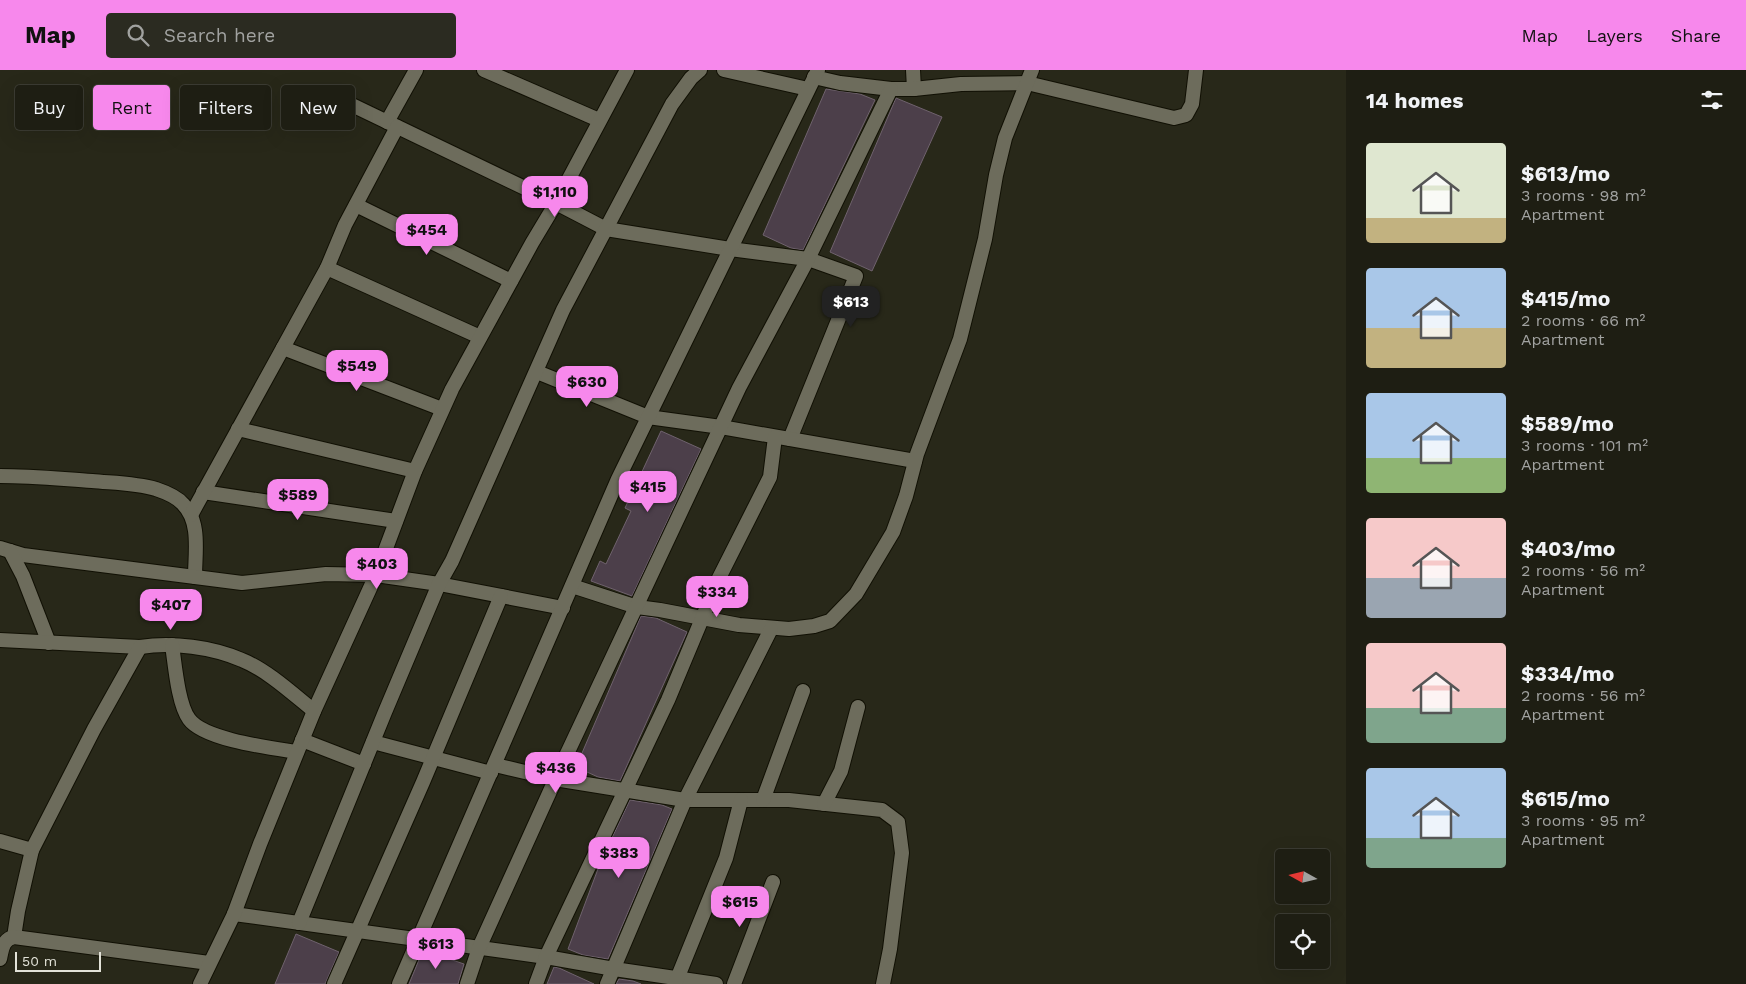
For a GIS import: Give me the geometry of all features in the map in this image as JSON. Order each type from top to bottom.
[{"type":"street","points":[[191,515],[327,268],[416,70]]},
{"type":"street","points":[[484,70],[599,120]]},
{"type":"street","points":[[200,984],[234,914],[314,711],[376,576],[415,471],[442,410],[627,70]]},
{"type":"street","points":[[299,923],[439,584],[452,561],[563,310],[672,104],[691,78],[700,70]]},
{"type":"street","points":[[724,70],[891,89],[914,89],[1030,77],[1174,118],[1186,115],[1192,104],[1196,70]]},
{"type":"street","points":[[913,70],[914,89]]},
{"type":"street","points":[[572,586],[637,607],[771,629],[814,626],[830,620],[856,594],[893,532],[915,461],[960,339],[985,240],[996,175],[1005,138],[1030,77]]},
{"type":"street","points":[[399,984],[618,479],[813,79]]},
{"type":"street","points":[[467,984],[479,948],[555,779],[721,427],[808,259],[891,89]]},
{"type":"street","points":[[355,106],[606,229],[730,249],[808,259],[856,276],[790,439]]},
{"type":"street","points":[[356,205],[511,281]]},
{"type":"street","points":[[327,268],[480,338]]},
{"type":"street","points":[[283,348],[442,410]]},
{"type":"street","points":[[537,372],[648,417],[776,436],[915,461]]},
{"type":"street","points":[[238,430],[415,471]]},
{"type":"street","points":[[536,984],[546,957],[668,700],[719,578],[770,477],[776,436]]},
{"type":"street","points":[[0,476],[129,484],[157,489],[176,498],[184,504],[196,528],[195,577]]},
{"type":"street","points":[[203,492],[396,521]]},
{"type":"street","points":[[5,550],[23,556],[242,583],[326,574],[376,576],[439,584],[563,608]]},
{"type":"street","points":[[5,550],[23,576],[49,643]]},
{"type":"street","points":[[334,984],[434,757],[500,596]]},
{"type":"street","points":[[607,984],[685,800],[771,629]]},
{"type":"street","points":[[0,640],[140,647],[156,644],[198,647],[242,660],[274,680],[314,711]]},
{"type":"street","points":[[172,645],[182,704],[189,720],[197,727],[231,741],[300,746],[364,764]]},
{"type":"street","points":[[14,937],[32,850],[94,729],[140,647]]},
{"type":"street","points":[[763,800],[803,691]]},
{"type":"street","points":[[824,804],[841,771],[858,707]]},
{"type":"street","points":[[373,742],[493,769],[685,800],[789,800],[882,810],[898,822],[902,853],[890,949],[883,984]]},
{"type":"street","points":[[676,981],[726,858],[741,800]]},
{"type":"street","points":[[0,841],[32,850]]},
{"type":"street","points":[[734,984],[773,882]]},
{"type":"street","points":[[234,914],[546,957],[676,981],[716,984]]},
{"type":"street","points":[[0,959],[6,941],[8,938],[14,937],[209,963]]},
{"type":"building","points":[[826,89],[860,94],[875,100],[803,250],[791,248],[763,235]]},
{"type":"building","points":[[896,98],[942,117],[872,271],[830,252]]},
{"type":"building","points":[[661,431],[701,449],[632,596],[591,581],[600,561],[606,564],[631,511],[625,508]]},
{"type":"building","points":[[641,616],[656,618],[687,632],[620,781],[598,777],[576,767]]},
{"type":"building","points":[[630,800],[662,805],[672,809],[608,959],[583,955],[568,949],[601,861]]},
{"type":"building","points":[[296,934],[339,952],[325,984],[275,984]]},
{"type":"building","points":[[423,950],[464,964],[458,984],[409,984]]},
{"type":"building","points":[[554,967],[559,968],[594,984],[547,984]]},
{"type":"building","points":[[619,979],[633,981],[641,984],[616,984]]}]
